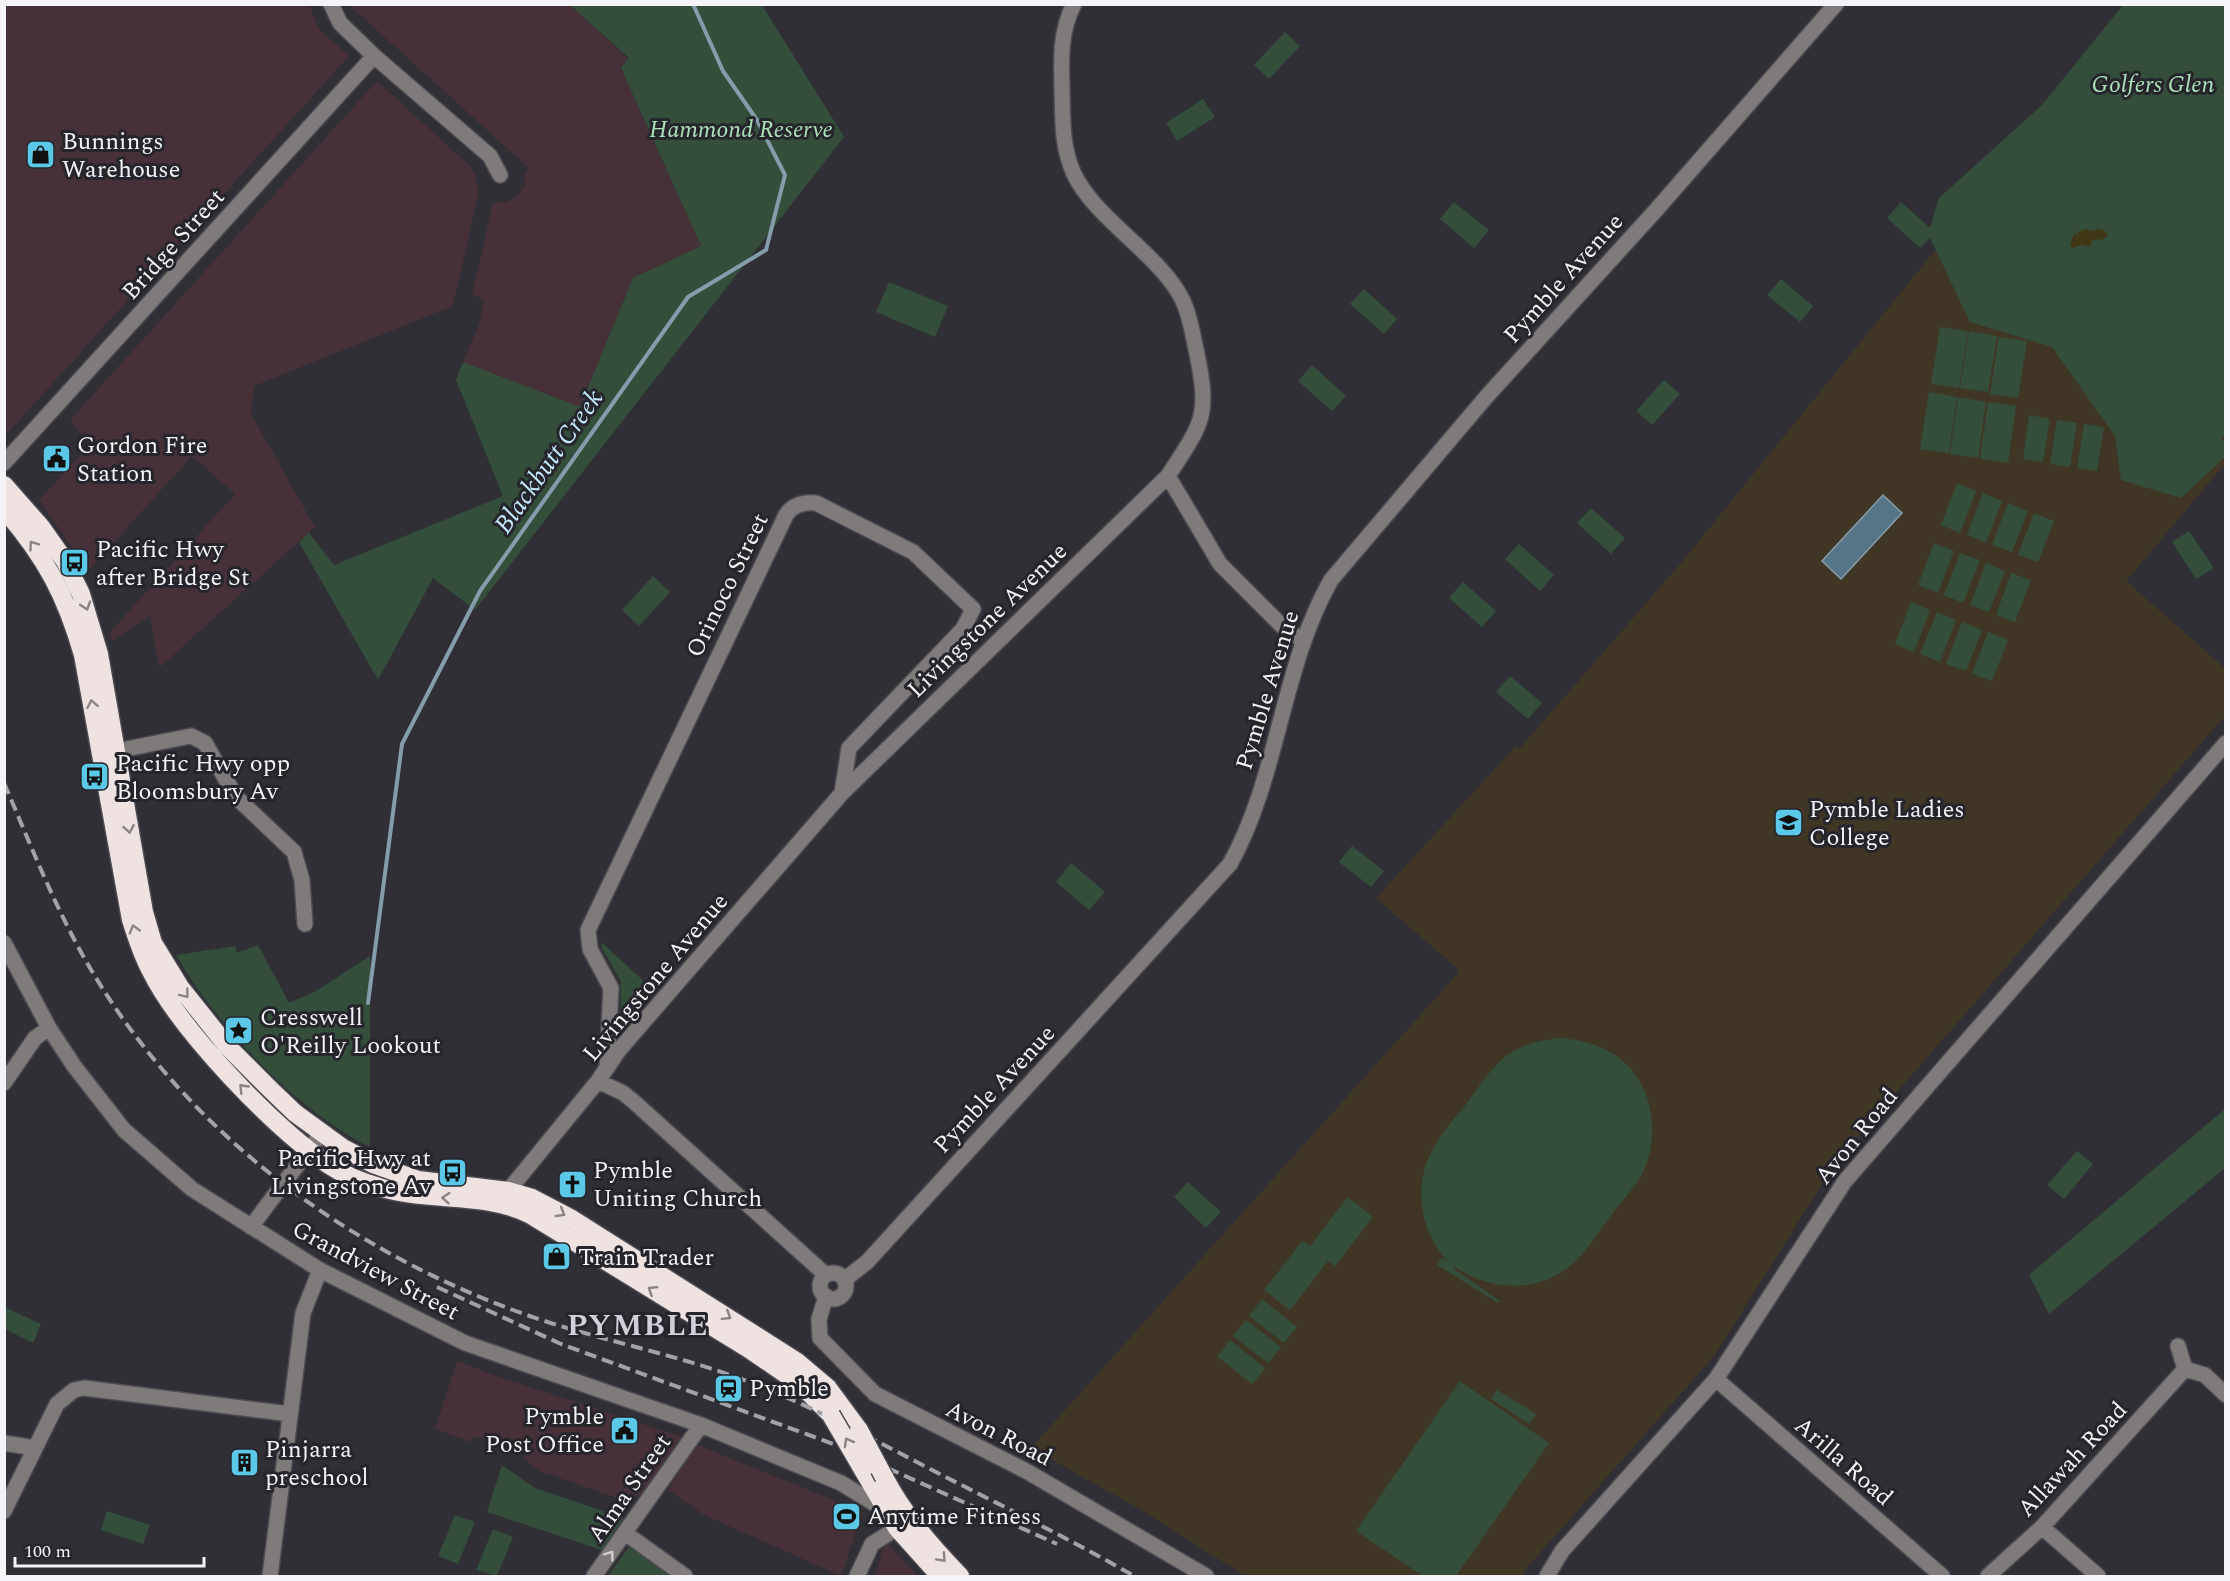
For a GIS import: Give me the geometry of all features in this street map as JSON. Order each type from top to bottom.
[{"type":"highway","points":[[4,484],[41,527],[65,561],[81,594],[99,654],[108,752],[131,920],[151,972],[190,1029],[262,1107],[309,1151],[346,1174],[381,1188],[408,1194],[506,1198],[749,1349],[800,1384],[831,1415],[897,1528],[940,1576]]},
{"type":"highway","points":[[4,509],[32,542],[65,597],[83,655],[108,752],[144,912],[153,942],[165,964],[227,1046],[295,1113],[343,1148],[394,1173],[418,1180],[506,1198],[545,1203],[778,1348],[828,1388],[859,1430],[901,1509],[960,1576]]},
{"type":"street","points":[[331,4],[340,23],[374,56],[490,156],[500,175]]},
{"type":"street","name":"Livingstone Avenue","points":[[506,1198],[641,1024],[842,793],[1168,476],[1201,420],[1204,389],[1183,300],[1162,273],[1082,188],[1068,159],[1063,142],[1061,49],[1068,16],[1074,4]]},
{"type":"street","name":"Pymble Avenue","points":[[826,1296],[840,1296],[845,1287],[844,1280],[867,1262],[1230,864],[1251,823],[1303,640],[1316,607],[1331,580],[1487,396],[1656,209],[1836,4]]},
{"type":"street","name":"Bridge Street","points":[[4,463],[374,56]]},
{"type":"street","points":[[1168,476],[1220,564],[1286,630],[1303,640]]},
{"type":"street","name":"Orinoco Street","points":[[608,1066],[610,988],[590,949],[588,930],[786,515],[790,509],[808,502],[816,503],[900,542],[973,609],[963,629],[849,748],[842,793]]},
{"type":"street","points":[[108,752],[191,736],[205,743],[236,797],[294,852],[302,880],[304,924]]},
{"type":"street","name":"Avon Road","points":[[1547,1576],[1562,1551],[1716,1379],[1845,1181],[2226,743]]},
{"type":"street","name":"Grandview Street","points":[[4,943],[50,1028],[74,1065],[124,1130],[192,1189],[251,1227],[320,1270],[465,1343],[701,1425],[841,1483],[885,1510]]},
{"type":"street","points":[[4,1083],[35,1038],[50,1028]]},
{"type":"street","points":[[598,1081],[623,1093],[633,1101],[826,1275]]},
{"type":"street","points":[[251,1227],[321,1134]]},
{"type":"street","points":[[270,1576],[303,1313],[320,1270]]},
{"type":"street","points":[[826,1296],[820,1285],[826,1275],[834,1273],[844,1280]]},
{"type":"street","name":"Avon Road","points":[[826,1296],[819,1319],[820,1338],[875,1394],[1028,1472],[1206,1576]]},
{"type":"street","points":[[2178,1346],[2185,1369],[2205,1375],[2226,1395]]},
{"type":"street","name":"Allawah Road","points":[[1989,1576],[2042,1527],[2185,1369]]},
{"type":"street","name":"Arilla Road","points":[[1716,1379],[1942,1576]]},
{"type":"street","points":[[4,1511],[57,1404],[74,1390],[84,1388],[290,1414]]},
{"type":"street","name":"Alma Street","points":[[594,1576],[701,1425]]},
{"type":"street","points":[[4,1443],[35,1448]]},
{"type":"street","points":[[841,1483],[854,1479],[864,1470]]},
{"type":"street","points":[[2042,1527],[2098,1576]]},
{"type":"street","points":[[857,1576],[872,1544],[897,1528]]},
{"type":"street","points":[[625,1533],[685,1576]]},
{"type":"shaded area","points":[[10,4],[309,5],[319,29],[349,56],[5,436],[4,7]]},
{"type":"shaded area","points":[[349,5],[570,5],[629,59],[621,68],[701,246],[633,278],[580,408],[463,362],[480,322],[484,299],[472,295],[493,202],[507,202],[518,196],[525,185],[525,172],[529,168]]},
{"type":"shaded area","points":[[377,81],[470,166],[475,175],[479,191],[453,306],[254,386],[251,414],[315,527],[159,668],[150,616],[112,641],[110,632],[235,494],[192,456],[88,571],[39,500],[90,444],[70,420]]},
{"type":"shaded area","name":"Pymble Ladies College","points":[[1968,210],[2225,438],[2225,464],[2126,581],[2225,668],[2225,716],[1836,1162],[1715,1355],[1525,1570],[1523,1576],[1245,1576],[1138,1508],[1031,1448],[1460,971],[1376,898],[1516,746],[1520,748],[1680,564]]},
{"type":"shaded area","points":[[457,1361],[682,1437],[643,1494],[623,1500],[541,1472],[524,1459],[525,1453],[473,1436],[471,1442],[435,1429]]},
{"type":"shaded area","points":[[695,1444],[863,1512],[841,1576],[704,1515],[668,1490]]},
{"type":"shaded area","points":[[885,1541],[918,1576],[875,1576]]},
{"type":"green space","name":"Hammond Reserve","points":[[570,5],[762,5],[844,137],[475,610],[433,578],[378,680],[299,542],[309,533],[334,565],[503,496],[456,380],[463,362],[580,407],[633,278],[701,246],[621,68],[629,58]]},
{"type":"green space","name":"Golfers Glen","points":[[2123,5],[2226,5],[2225,438],[2221,435],[2225,444],[2225,457],[2181,498],[2121,480],[2115,436],[2052,347],[1970,322],[1930,238],[1920,248],[1887,218],[1901,202],[1930,228],[1939,198],[2042,105]]},
{"type":"green space","points":[[1285,32],[1300,46],[1269,79],[1254,65]]},
{"type":"green space","points":[[1203,99],[1215,117],[1177,141],[1166,123]]},
{"type":"green space","points":[[1454,202],[1489,230],[1474,248],[1440,219]]},
{"type":"green space","points":[[1781,279],[1813,306],[1800,322],[1767,295]]},
{"type":"green space","points":[[889,282],[948,306],[935,337],[876,312]]},
{"type":"green space","points":[[1364,289],[1397,319],[1384,334],[1350,304]]},
{"type":"green space","points":[[1940,327],[1968,331],[1959,388],[1931,384]]},
{"type":"green space","points":[[1969,331],[1997,336],[1988,392],[1960,388]]},
{"type":"green space","points":[[1999,337],[2027,341],[2018,398],[1990,394]]},
{"type":"green space","points":[[1312,365],[1346,396],[1332,411],[1298,381]]},
{"type":"green space","points":[[1664,380],[1680,394],[1652,425],[1636,411]]},
{"type":"green space","points":[[1929,392],[1957,397],[1949,453],[1920,449]]},
{"type":"green space","points":[[1958,397],[1986,402],[1978,458],[1950,454]]},
{"type":"green space","points":[[1988,402],[2016,406],[2008,463],[1980,459]]},
{"type":"green space","points":[[2029,415],[2050,419],[2043,462],[2023,459]]},
{"type":"green space","points":[[2057,420],[2077,423],[2070,467],[2050,464]]},
{"type":"green space","points":[[2084,424],[2104,427],[2097,471],[2077,468]]},
{"type":"green space","points":[[1957,483],[1976,491],[1960,533],[1941,525]]},
{"type":"green space","points":[[1983,493],[2002,501],[1986,543],[1967,535]]},
{"type":"green space","points":[[2008,503],[2028,511],[2012,552],[1992,545]]},
{"type":"green space","points":[[1591,508],[1625,538],[1611,554],[1577,523]]},
{"type":"green space","points":[[2034,513],[2054,521],[2038,562],[2018,555]]},
{"type":"green space","points":[[2189,531],[2214,568],[2196,579],[2172,542]]},
{"type":"green space","points":[[1934,543],[1954,551],[1938,593],[1918,585]]},
{"type":"green space","points":[[1519,544],[1554,575],[1540,591],[1505,559]]},
{"type":"green space","points":[[1960,553],[1980,560],[1963,603],[1944,595]]},
{"type":"green space","points":[[1986,563],[2005,571],[1989,612],[1970,605]]},
{"type":"green space","points":[[2011,573],[2031,580],[2015,622],[1996,615]]},
{"type":"green space","points":[[653,576],[670,592],[639,626],[622,610]]},
{"type":"green space","points":[[1463,582],[1496,611],[1482,627],[1449,598]]},
{"type":"green space","points":[[1911,602],[1930,610],[1914,652],[1895,644]]},
{"type":"green space","points":[[1937,612],[1956,620],[1940,662],[1920,654]]},
{"type":"green space","points":[[1962,622],[1982,630],[1966,671],[1946,664]]},
{"type":"green space","points":[[1988,632],[2008,640],[1992,681],[1972,674]]},
{"type":"green space","points":[[1510,676],[1542,703],[1528,719],[1496,692]]},
{"type":"green space","points":[[1352,846],[1384,871],[1371,887],[1339,862]]},
{"type":"green space","points":[[1071,863],[1105,892],[1089,910],[1056,882]]},
{"type":"green space","points":[[601,942],[648,985],[620,1028],[621,982]]},
{"type":"green space","points":[[258,945],[289,1003],[316,991],[370,956],[370,1147],[343,1132],[315,1112],[261,1064],[213,1009],[176,955],[235,946],[237,953]]},
{"type":"green space","points":[[1560,1038],[1602,1048],[1623,1061],[1635,1074],[1644,1089],[1652,1123],[1652,1140],[1648,1158],[1642,1174],[1631,1191],[1589,1246],[1562,1272],[1532,1284],[1516,1286],[1485,1281],[1455,1267],[1454,1269],[1500,1301],[1498,1303],[1437,1265],[1442,1258],[1451,1264],[1440,1252],[1426,1224],[1422,1208],[1423,1177],[1427,1161],[1445,1130],[1499,1062],[1523,1046]]},
{"type":"green space","points":[[2225,1109],[2225,1168],[2049,1314],[2029,1275]]},
{"type":"green space","points":[[2077,1151],[2093,1164],[2064,1199],[2047,1185]]},
{"type":"green space","points":[[1188,1182],[1221,1212],[1206,1228],[1174,1197]]},
{"type":"green space","points":[[1348,1197],[1373,1217],[1335,1266],[1328,1261],[1290,1310],[1264,1290],[1302,1241],[1310,1246]]},
{"type":"green space","points":[[1262,1299],[1297,1327],[1284,1343],[1249,1316]]},
{"type":"green space","points":[[4,1307],[41,1324],[33,1343],[5,1329]]},
{"type":"green space","points":[[1246,1320],[1281,1347],[1268,1363],[1233,1336]]},
{"type":"green space","points":[[1230,1340],[1265,1368],[1252,1384],[1217,1356]]},
{"type":"green space","points":[[1460,1381],[1549,1443],[1456,1576],[1423,1576],[1356,1531]]},
{"type":"green space","points":[[1497,1390],[1536,1414],[1529,1424],[1491,1399]]},
{"type":"green space","points":[[502,1465],[535,1488],[624,1518],[602,1550],[487,1512]]},
{"type":"green space","points":[[107,1511],[150,1525],[143,1544],[101,1530]]},
{"type":"green space","points":[[455,1515],[475,1522],[458,1564],[438,1556]]},
{"type":"green space","points":[[493,1529],[513,1537],[497,1576],[476,1570]]},
{"type":"green space","points":[[629,1547],[671,1576],[608,1576]]},
{"type":"sand","points":[[2087,229],[2105,231],[2108,236],[2101,240],[2093,239],[2090,247],[2081,245],[2073,248],[2070,245],[2074,233],[2079,236],[2077,232]]},
{"type":"water","points":[[1883,495],[1902,513],[1841,579],[1822,561]]},
{"type":"waterway","name":"Blackbutt Creek","points":[[368,1003],[402,744],[480,591],[688,297],[766,250],[785,175],[757,120],[723,71],[693,4]]},
{"type":"railway","points":[[4,783],[65,922],[113,1004],[157,1062],[206,1116],[260,1165],[318,1209],[380,1248],[445,1282],[513,1310],[569,1329],[713,1369],[791,1399],[1036,1523],[1134,1576]]},
{"type":"railway","points":[[437,1287],[561,1344],[836,1445],[1057,1544]]},
{"type":"place","name":"Bunnings Warehouse","points":[[41,155]]},
{"type":"place","name":"Gordon Fire Station","points":[[56,459]]},
{"type":"place","name":"Pacific Hwy after Bridge St","points":[[75,563]]},
{"type":"place","name":"Pacific Hwy opp Bloomsbury Av","points":[[95,777]]},
{"type":"place","name":"Pymble Ladies College","points":[[1788,823]]},
{"type":"place","name":"Cresswell O'Reilly Lookout","points":[[239,1031]]},
{"type":"place","name":"Pacific Hwy at Livingstone Av","points":[[452,1172]]},
{"type":"place","name":"Pymble Uniting Church","points":[[572,1184]]},
{"type":"place","name":"Train Trader","points":[[557,1257]]},
{"type":"place","name":"Pymble","points":[[728,1388]]},
{"type":"place","name":"Pymble Post Office","points":[[625,1430]]},
{"type":"place","name":"Pinjarra preschool","points":[[244,1463]]},
{"type":"place","name":"Anytime Fitness","points":[[846,1516]]},
{"type":"district","name":"PYMBLE","points":[[638,1325]]}]
